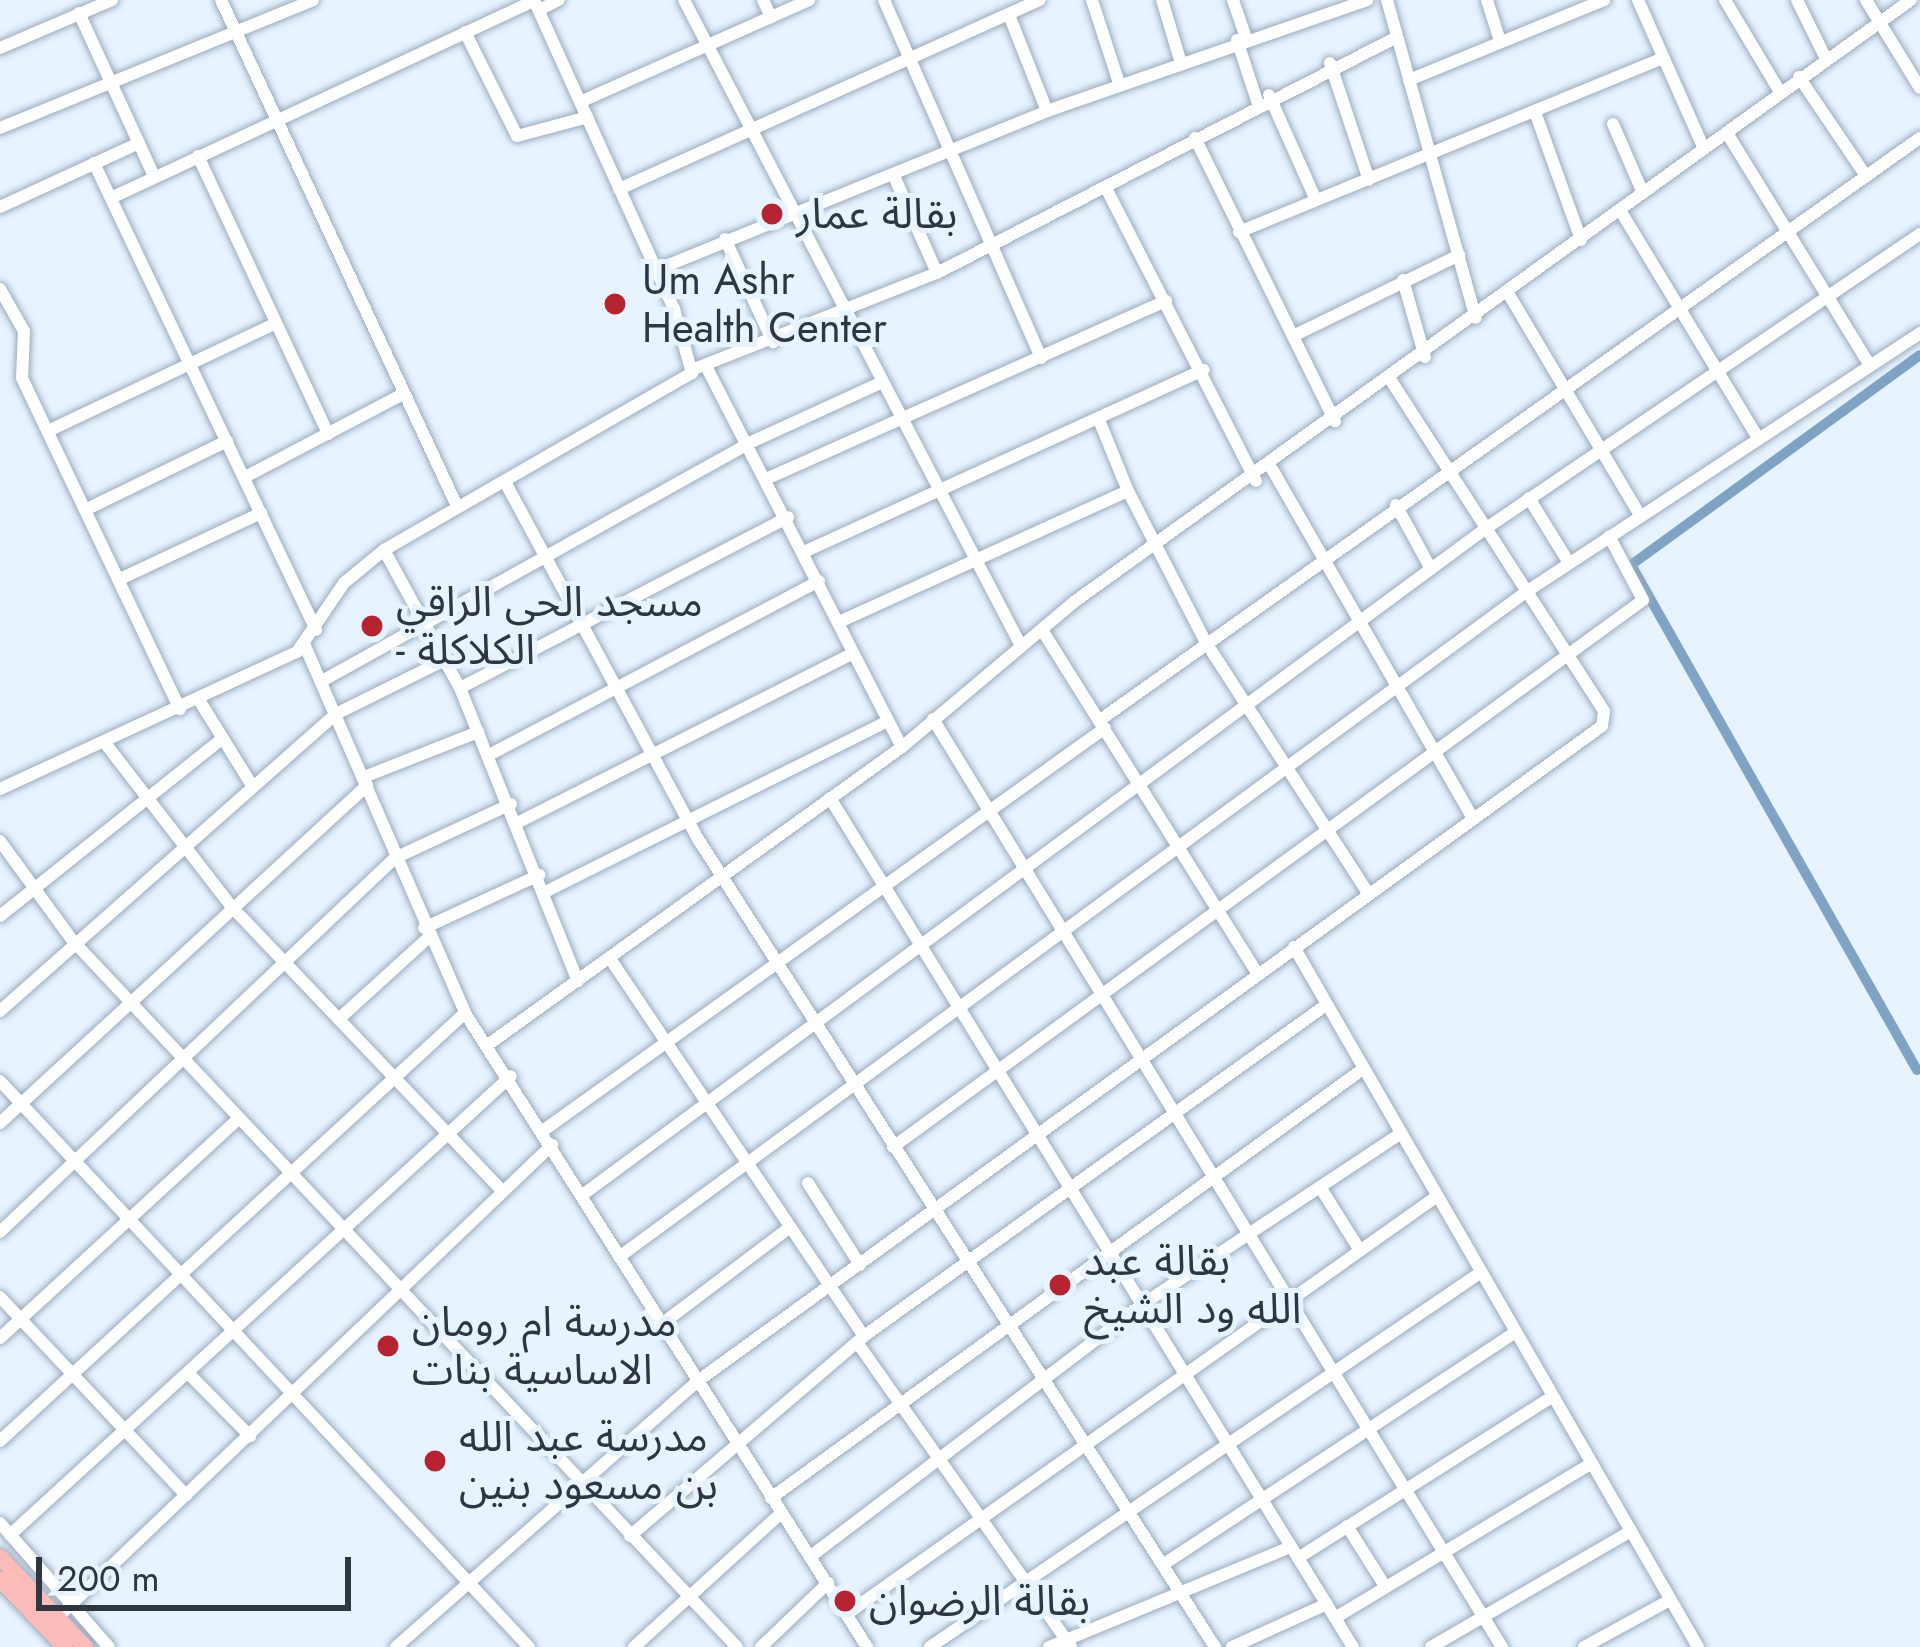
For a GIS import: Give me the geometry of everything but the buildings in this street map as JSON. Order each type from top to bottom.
[{"type":"main road","points":[[0,1557],[64,1612],[85,1647]]},
{"type":"main road","points":[[0,1579],[65,1647]]},
{"type":"street","points":[[0,48],[112,0]]},
{"type":"street","points":[[221,0],[457,506]]},
{"type":"street","points":[[0,128],[313,0]]},
{"type":"street","points":[[111,198],[465,32],[536,4],[559,0]]},
{"type":"street","points":[[684,0],[847,311],[899,423],[1022,646]]},
{"type":"street","points":[[763,0],[771,17]]},
{"type":"street","points":[[580,102],[809,0]]},
{"type":"street","points":[[884,0],[996,245],[1041,358]]},
{"type":"street","points":[[619,188],[1040,0]]},
{"type":"street","points":[[1093,0],[1120,86]]},
{"type":"street","points":[[1162,0],[1181,64]]},
{"type":"street","points":[[1234,0],[1263,98],[1316,200]]},
{"type":"street","points":[[656,270],[794,211],[1317,8],[1367,0]]},
{"type":"street","points":[[1387,0],[1435,155],[1476,319]]},
{"type":"street","points":[[1487,0],[1500,41]]},
{"type":"street","points":[[1409,80],[1604,0]]},
{"type":"street","points":[[1638,0],[1704,149]]},
{"type":"street","points":[[1725,0],[1780,92]]},
{"type":"street","points":[[1797,0],[1826,59]]},
{"type":"street","points":[[1866,0],[1920,88]]},
{"type":"street","points":[[489,1044],[902,747],[1042,630],[1256,482],[1799,77],[1912,0]]},
{"type":"street","points":[[536,4],[701,369],[788,517],[902,747]]},
{"type":"street","points":[[79,13],[154,176]]},
{"type":"street","points":[[1009,15],[1047,111]]},
{"type":"street","points":[[465,32],[517,136],[588,117]]},
{"type":"street","points":[[0,790],[200,700],[305,646],[344,583],[384,550],[701,369],[996,245],[1330,63],[1397,37]]},
{"type":"street","points":[[1239,232],[1664,58]]},
{"type":"street","points":[[1330,63],[1370,180]]},
{"type":"street","points":[[1799,77],[1866,176]]},
{"type":"street","points":[[1535,112],[1581,240]]},
{"type":"street","points":[[1613,124],[1643,193]]},
{"type":"street","points":[[1727,133],[1832,295],[1869,364]]},
{"type":"street","points":[[1195,138],[1335,421]]},
{"type":"street","points":[[544,1130],[670,1045],[1103,724],[1205,641],[1920,138]]},
{"type":"street","points":[[0,207],[139,143]]},
{"type":"street","points":[[198,156],[328,434]]},
{"type":"street","points":[[94,163],[247,476],[316,630]]},
{"type":"street","points":[[894,176],[937,273]]},
{"type":"street","points":[[1106,188],[1204,370],[1256,482]]},
{"type":"street","points":[[1620,210],[1758,438]]},
{"type":"street","points":[[581,1196],[1431,568],[1920,235]]},
{"type":"street","points":[[725,239],[773,342]]},
{"type":"street","points":[[1293,336],[1459,255]]},
{"type":"street","points":[[1403,280],[1425,357]]},
{"type":"street","points":[[0,289],[24,331],[22,378],[180,709]]},
{"type":"street","points":[[1508,293],[1639,514]]},
{"type":"street","points":[[766,479],[1166,301]]},
{"type":"street","points":[[48,431],[274,324]]},
{"type":"street","points":[[619,1257],[1526,592],[1920,333]]},
{"type":"street","points":[[806,551],[1204,370]]},
{"type":"street","points":[[396,1647],[695,1383],[830,1288],[1140,1053],[1605,722],[1391,381]]},
{"type":"street","points":[[322,681],[747,444],[880,383]]},
{"type":"street","points":[[247,476],[403,394]]},
{"type":"street","points":[[1099,421],[1155,550],[1205,641],[1368,893]]},
{"type":"street","points":[[85,510],[227,441]]},
{"type":"street","points":[[1272,470],[1392,689],[1473,818]]},
{"type":"street","points":[[505,482],[689,825],[1080,1446],[1181,1589],[1215,1647]]},
{"type":"street","points":[[839,622],[1128,491]]},
{"type":"street","points":[[1529,498],[1569,563]]},
{"type":"street","points":[[1396,505],[1431,568]]},
{"type":"street","points":[[120,579],[261,513]]},
{"type":"street","points":[[460,688],[580,620],[788,517]]},
{"type":"street","points":[[893,1147],[1324,825],[1644,599],[1609,536]]},
{"type":"street","points":[[384,550],[460,688],[519,822],[578,981]]},
{"type":"street","points":[[489,754],[820,581]]},
{"type":"street","points":[[1042,630],[1256,971]]},
{"type":"street","points":[[305,646],[366,781],[426,933],[465,1013],[511,1076],[659,1326],[867,1647]]},
{"type":"street","points":[[519,822],[853,653]]},
{"type":"street","points":[[0,1011],[178,846],[335,714],[445,660]]},
{"type":"street","points":[[200,700],[251,784]]},
{"type":"street","points":[[933,718],[1502,1647]]},
{"type":"street","points":[[545,892],[689,825],[886,722]]},
{"type":"street","points":[[0,1124],[366,781],[478,732]]},
{"type":"street","points":[[0,916],[140,797],[222,739]]},
{"type":"street","points":[[105,743],[140,797],[230,905],[502,1191]]},
{"type":"street","points":[[830,798],[1353,1647]]},
{"type":"street","points":[[0,1232],[287,966],[395,858],[511,804]]},
{"type":"street","points":[[0,841],[73,941],[737,1647]]},
{"type":"street","points":[[340,1018],[426,933],[539,875]]},
{"type":"street","points":[[1294,946],[1698,1647]]},
{"type":"street","points":[[611,960],[904,1405],[1068,1642]]},
{"type":"street","points":[[630,1536],[861,1340],[1326,1005]]},
{"type":"street","points":[[0,1442],[183,1276],[287,1172],[465,1013]]},
{"type":"street","points":[[770,1498],[904,1405],[1105,1247],[1363,1069]]},
{"type":"street","points":[[10,1535],[190,1375],[445,1131],[511,1076]]},
{"type":"street","points":[[0,1082],[525,1646]]},
{"type":"street","points":[[0,1338],[239,1118]]},
{"type":"street","points":[[811,1556],[1139,1306],[1400,1134]]},
{"type":"street","points":[[64,1612],[552,1144]]},
{"type":"street","points":[[808,1183],[860,1265]]},
{"type":"street","points":[[1320,1187],[1359,1249]]},
{"type":"street","points":[[848,1613],[1436,1197]]},
{"type":"street","points":[[659,1326],[789,1228]]},
{"type":"street","points":[[930,1647],[1124,1509],[1480,1274]]},
{"type":"street","points":[[0,1297],[186,1495]]},
{"type":"street","points":[[1164,1564],[1267,1505],[1514,1333]]},
{"type":"street","points":[[190,1375],[250,1436]]},
{"type":"street","points":[[1048,1647],[1181,1589],[1294,1552],[1347,1526],[1552,1397]]},
{"type":"street","points":[[1335,1618],[1590,1464]]},
{"type":"street","points":[[634,1647],[781,1514]]},
{"type":"street","points":[[0,1523],[64,1612],[109,1647]]},
{"type":"street","points":[[1347,1526],[1385,1586]]},
{"type":"street","points":[[1431,1647],[1629,1532]]},
{"type":"street","points":[[760,1647],[828,1582]]},
{"type":"street","points":[[1584,1647],[1670,1600]]},
{"type":"street","points":[[1232,1647],[1327,1604]]},
{"type":"waterway","points":[[1917,1070],[1631,565],[1920,355]]},
{"type":"place","name":"بقالة عمار","points":[[772,214]]},
{"type":"place","name":"Um Ashr Health Center","points":[[615,304]]},
{"type":"place","name":"مسجد الحي الراقي - الكلاكلة","points":[[372,626]]},
{"type":"place","name":"بقالة عبد الله ود الشيخ","points":[[1060,1285]]},
{"type":"place","name":"مدرسة ام رومان الاساسية بنات","points":[[388,1346]]},
{"type":"place","name":"مدرسة عبد الله بن مسعود بنين","points":[[435,1461]]},
{"type":"place","name":"بقالة الرضوان","points":[[845,1601]]}]
